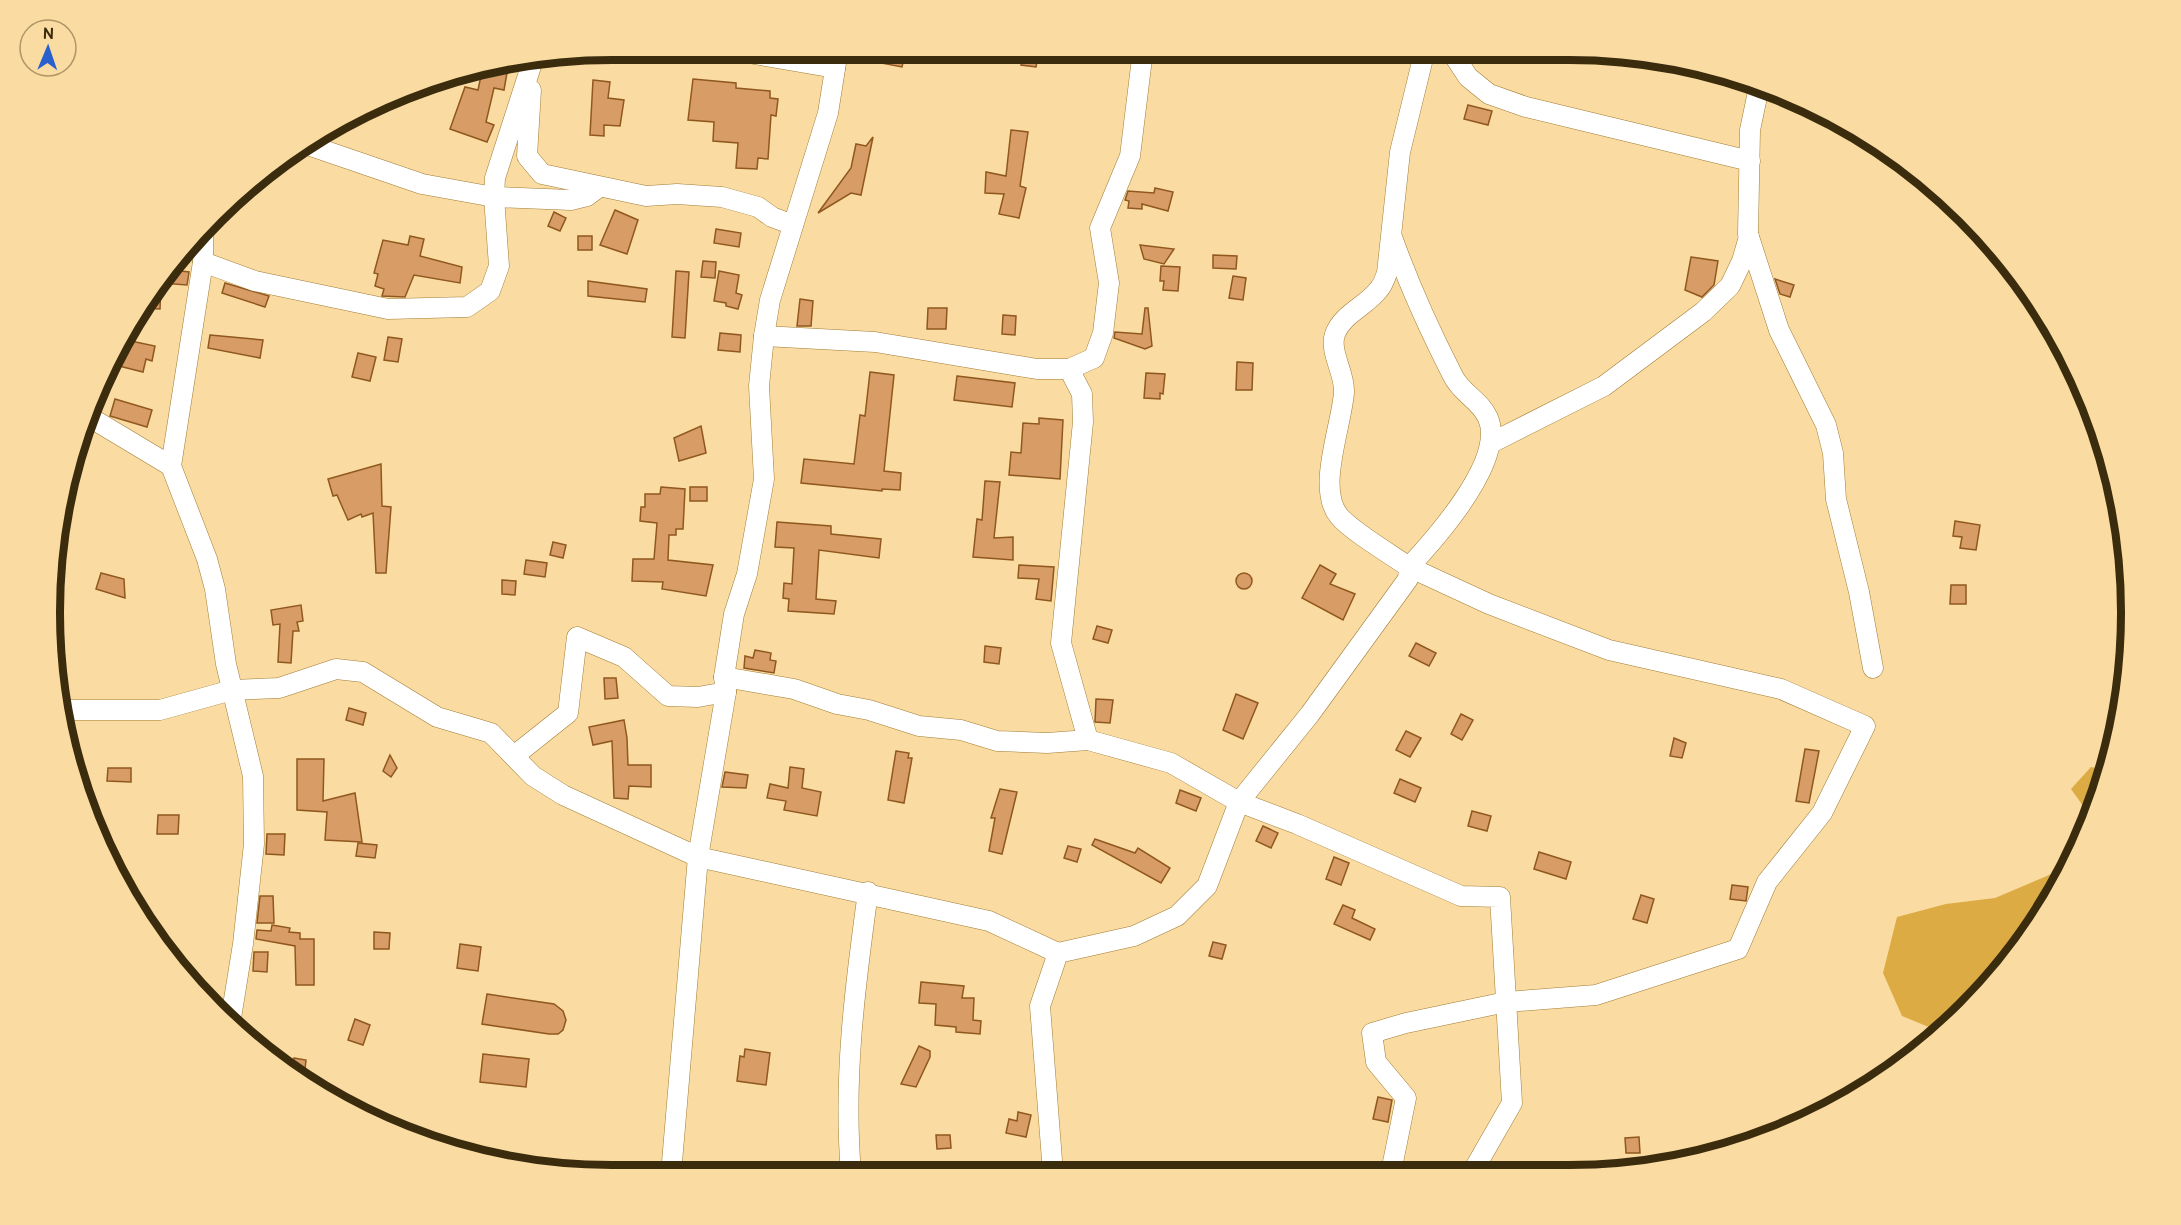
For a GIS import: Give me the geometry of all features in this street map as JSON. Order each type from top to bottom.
[{"type":"street","points":[[672,1165],[698,857],[734,614],[747,574],[764,479],[759,386],[764,336],[770,300],[828,113],[836,60]]},
{"type":"street","points":[[764,336],[874,342],[1037,369],[1069,369],[1094,358],[1103,333],[1109,283],[1100,228],[1130,156],[1142,60]]},
{"type":"street","points":[[1392,1165],[1406,1098],[1376,1062],[1372,1033],[1406,1023],[1506,1002],[1596,995],[1737,949],[1767,882],[1822,813],[1865,726],[1781,688],[1609,650],[1489,604],[1409,567],[1338,516],[1330,496],[1330,472],[1343,414],[1344,381],[1333,344],[1336,332],[1348,316],[1379,289],[1387,273],[1400,152],[1423,60]]},
{"type":"street","points":[[1457,60],[1468,77],[1489,94],[1526,107],[1750,161]]},
{"type":"street","points":[[532,66],[527,156],[542,174],[646,196],[676,194],[722,197],[758,207],[772,217],[793,225]]},
{"type":"street","points":[[203,262],[255,281],[388,309],[467,307],[490,291],[499,266],[494,197],[495,178],[531,67]]},
{"type":"street","points":[[1491,442],[1604,386],[1703,312],[1730,286],[1742,261],[1749,237],[1750,130],[1758,93]]},
{"type":"street","points":[[314,148],[422,184],[494,197],[572,200],[587,196],[599,187]]},
{"type":"street","points":[[69,710],[160,710],[232,690],[279,688],[336,669],[363,672],[437,717],[491,733],[533,776],[562,795],[698,857],[868,892],[989,921],[1058,953],[1134,936],[1177,916],[1207,886],[1239,802],[1310,714],[1408,579],[1409,567],[1440,533],[1480,472],[1491,442],[1489,421],[1480,404],[1454,380],[1408,284],[1392,237]]},
{"type":"street","points":[[1749,237],[1779,330],[1826,425],[1833,453],[1836,499],[1873,668]]},
{"type":"street","points":[[203,242],[203,262],[171,466],[207,559],[232,690],[253,776],[255,821],[243,945],[232,1013]]},
{"type":"street","points":[[1069,369],[1082,394],[1083,422],[1061,643],[1088,740]]},
{"type":"street","points":[[95,420],[171,466]]},
{"type":"street","points":[[514,756],[568,713],[577,638],[624,657],[668,696],[698,697],[725,684],[794,689],[837,704],[868,710],[919,726],[961,730],[997,741],[1047,743],[1088,740],[1171,763],[1239,802],[1297,824],[1461,896],[1500,897],[1512,1103],[1476,1165]]},
{"type":"street","points":[[851,1165],[849,1069],[852,1007],[868,892]]},
{"type":"street","points":[[1052,1165],[1040,1006],[1058,953]]},
{"type":"shaded area","points":[[2091,767],[2098,768],[2085,808],[2071,789]]},
{"type":"shaded area","points":[[2056,872],[2007,949],[1984,977],[1933,1028],[1902,1016],[1883,973],[1897,917],[1946,904],[1995,898]]},
{"type":"building","points":[[881,60],[904,60],[902,67],[881,63]]},
{"type":"building","points":[[1022,60],[1037,60],[1036,67],[1021,65]]},
{"type":"building","points":[[507,71],[504,90],[494,88],[486,122],[494,125],[487,142],[450,129],[465,87],[478,90],[481,77]]},
{"type":"building","points":[[693,79],[736,83],[736,88],[770,91],[770,98],[778,99],[776,116],[771,115],[768,159],[758,158],[757,169],[736,168],[738,143],[713,141],[714,122],[688,120]]},
{"type":"building","points":[[593,80],[610,82],[608,98],[624,100],[620,126],[604,125],[604,136],[590,135]]},
{"type":"building","points":[[1468,105],[1492,111],[1488,125],[1464,119]]},
{"type":"building","points":[[1011,130],[1028,132],[1020,186],[1026,188],[1019,218],[999,214],[1004,194],[985,193],[986,172],[1006,176]]},
{"type":"building","points":[[873,137],[861,195],[851,193],[818,213],[851,168],[856,144],[866,146]]},
{"type":"building","points":[[1155,188],[1173,192],[1168,211],[1142,204],[1142,209],[1128,208],[1129,201],[1125,200],[1128,191],[1154,193]]},
{"type":"building","points":[[615,210],[638,220],[627,254],[600,245]]},
{"type":"building","points":[[554,212],[566,218],[560,231],[548,226]]},
{"type":"building","points":[[716,229],[741,233],[739,247],[714,243]]},
{"type":"building","points":[[410,236],[424,239],[420,256],[462,267],[460,283],[414,275],[405,297],[382,296],[384,289],[375,286],[378,274],[374,273],[383,240],[408,245]]},
{"type":"building","points":[[578,236],[592,236],[592,250],[578,250]]},
{"type":"building","points":[[1140,245],[1174,249],[1164,264],[1144,259]]},
{"type":"building","points":[[1213,255],[1237,256],[1236,269],[1213,268]]},
{"type":"building","points":[[1691,257],[1718,261],[1714,285],[1702,297],[1685,290]]},
{"type":"building","points":[[703,261],[716,262],[715,278],[701,277]]},
{"type":"building","points":[[1161,266],[1180,267],[1178,291],[1163,290],[1164,281],[1160,281]]},
{"type":"building","points":[[178,271],[189,272],[187,285],[169,284]]},
{"type":"building","points":[[676,271],[689,272],[685,338],[672,337]]},
{"type":"building","points":[[719,271],[739,275],[736,293],[742,295],[738,309],[726,306],[726,303],[714,301]]},
{"type":"building","points":[[1233,276],[1246,278],[1243,300],[1229,298]]},
{"type":"building","points":[[1775,279],[1794,285],[1790,297],[1780,294]]},
{"type":"building","points":[[588,281],[647,289],[645,302],[588,296]]},
{"type":"building","points":[[225,283],[269,296],[265,307],[222,293]]},
{"type":"building","points":[[161,295],[160,309],[151,309]]},
{"type":"building","points":[[800,299],[813,301],[811,326],[797,326]]},
{"type":"building","points":[[928,308],[947,308],[946,329],[927,329]]},
{"type":"building","points":[[1145,308],[1148,308],[1152,346],[1145,349],[1114,338],[1115,332],[1142,334]]},
{"type":"building","points":[[1003,315],[1016,316],[1015,335],[1002,334]]},
{"type":"building","points":[[720,333],[741,335],[740,352],[718,350]]},
{"type":"building","points":[[210,335],[263,340],[260,358],[208,348]]},
{"type":"building","points":[[388,337],[402,339],[398,362],[384,360]]},
{"type":"building","points":[[131,341],[155,346],[152,361],[146,359],[143,372],[118,366]]},
{"type":"building","points":[[358,353],[376,357],[370,381],[352,377]]},
{"type":"building","points":[[1237,362],[1253,363],[1252,390],[1236,390]]},
{"type":"building","points":[[870,372],[894,375],[884,471],[901,473],[900,490],[882,489],[882,491],[801,483],[804,459],[854,464],[860,415],[865,416]]},
{"type":"building","points":[[1146,373],[1165,374],[1163,394],[1160,393],[1160,399],[1144,398]]},
{"type":"building","points":[[957,376],[1015,383],[1012,407],[954,400]]},
{"type":"building","points":[[115,399],[152,410],[147,427],[110,416]]},
{"type":"building","points":[[1039,418],[1063,420],[1060,479],[1009,475],[1011,452],[1021,453],[1023,423],[1039,424]]},
{"type":"building","points":[[701,426],[706,453],[679,461],[674,438]]},
{"type":"building","points":[[381,464],[382,506],[391,507],[386,573],[376,573],[373,513],[362,517],[361,514],[348,520],[337,495],[333,496],[328,479]]},
{"type":"building","points":[[985,481],[1000,482],[994,538],[1013,537],[1013,560],[973,557],[977,519],[982,520]]},
{"type":"building","points":[[661,487],[685,489],[683,529],[676,529],[676,535],[669,535],[668,560],[713,565],[706,596],[662,589],[663,582],[632,581],[633,559],[654,559],[657,523],[640,521],[641,507],[645,507],[645,494],[660,494]]},
{"type":"building","points":[[690,487],[707,487],[707,501],[690,501]]},
{"type":"building","points":[[1955,521],[1980,525],[1976,550],[1960,548],[1962,537],[1953,536]]},
{"type":"building","points":[[777,522],[831,526],[831,534],[881,539],[879,558],[819,550],[816,599],[836,601],[834,614],[788,611],[789,599],[783,598],[784,583],[792,584],[794,548],[775,547]]},
{"type":"building","points":[[553,542],[566,545],[563,558],[550,555]]},
{"type":"building","points":[[526,560],[547,563],[545,577],[524,574]]},
{"type":"building","points":[[1019,565],[1054,567],[1051,601],[1036,599],[1039,579],[1018,578]]},
{"type":"building","points":[[1320,565],[1336,574],[1330,584],[1355,594],[1343,620],[1302,598]]},
{"type":"building","points":[[101,573],[124,579],[125,598],[96,589]]},
{"type":"building","points":[[1241,573],[1247,573],[1252,581],[1250,587],[1241,589],[1236,584],[1236,578]]},
{"type":"building","points":[[502,580],[516,581],[515,595],[502,594]]},
{"type":"building","points":[[1951,585],[1966,585],[1966,604],[1950,604]]},
{"type":"building","points":[[301,605],[303,621],[297,622],[299,631],[293,631],[291,663],[278,662],[280,624],[273,625],[271,610]]},
{"type":"building","points":[[1097,626],[1112,630],[1108,643],[1093,639]]},
{"type":"building","points":[[1416,643],[1436,653],[1429,666],[1409,656]]},
{"type":"building","points":[[985,646],[1001,648],[999,664],[984,662]]},
{"type":"building","points":[[755,650],[771,653],[770,660],[776,661],[774,673],[744,668],[745,656],[753,658]]},
{"type":"building","points":[[604,678],[616,678],[618,698],[605,699]]},
{"type":"building","points":[[1236,694],[1258,703],[1243,739],[1223,730]]},
{"type":"building","points":[[1096,699],[1113,700],[1110,723],[1095,722]]},
{"type":"building","points":[[349,708],[366,713],[363,725],[346,720]]},
{"type":"building","points":[[1461,714],[1473,720],[1462,740],[1451,734]]},
{"type":"building","points":[[624,720],[628,765],[651,765],[651,787],[629,786],[628,799],[614,798],[612,741],[593,745],[589,727]]},
{"type":"building","points":[[1406,731],[1421,738],[1410,757],[1396,750]]},
{"type":"building","points":[[1674,738],[1686,743],[1682,758],[1670,756]]},
{"type":"building","points":[[1805,749],[1819,751],[1809,803],[1796,801]]},
{"type":"building","points":[[896,751],[909,753],[908,758],[912,758],[904,803],[888,800]]},
{"type":"building","points":[[390,755],[397,768],[391,777],[383,771]]},
{"type":"building","points":[[297,759],[324,759],[323,801],[355,793],[362,842],[325,840],[327,812],[297,810]]},
{"type":"building","points":[[790,767],[804,769],[802,788],[821,792],[817,816],[784,810],[786,801],[767,798],[770,784],[788,788]]},
{"type":"building","points":[[108,768],[131,768],[131,782],[107,781]]},
{"type":"building","points":[[725,772],[748,775],[746,788],[722,787]]},
{"type":"building","points":[[1400,779],[1421,788],[1415,802],[1394,793]]},
{"type":"building","points":[[1000,789],[1017,792],[1002,854],[989,851],[995,818],[991,818]]},
{"type":"building","points":[[1180,790],[1201,798],[1196,811],[1176,803]]},
{"type":"building","points":[[1472,811],[1491,816],[1487,831],[1468,826]]},
{"type":"building","points":[[158,815],[179,815],[178,834],[157,834]]},
{"type":"building","points":[[1263,826],[1278,833],[1271,848],[1256,841]]},
{"type":"building","points":[[267,834],[285,834],[284,855],[266,854]]},
{"type":"building","points":[[1095,839],[1135,853],[1138,848],[1170,868],[1161,883],[1092,845]]},
{"type":"building","points":[[358,843],[377,845],[375,858],[356,856]]},
{"type":"building","points":[[1068,846],[1081,849],[1077,862],[1064,858]]},
{"type":"building","points":[[1539,852],[1571,862],[1566,879],[1534,869]]},
{"type":"building","points":[[1334,857],[1349,863],[1341,885],[1326,879]]},
{"type":"building","points":[[1732,885],[1748,887],[1746,901],[1730,899]]},
{"type":"building","points":[[1641,895],[1654,899],[1647,923],[1633,919]]},
{"type":"building","points":[[260,896],[273,896],[274,923],[257,923]]},
{"type":"building","points":[[1343,905],[1355,910],[1352,918],[1375,929],[1370,940],[1334,924]]},
{"type":"building","points":[[272,925],[290,928],[289,932],[300,933],[300,939],[314,939],[314,985],[296,985],[295,946],[256,939],[257,930],[271,931]]},
{"type":"building","points":[[374,932],[390,933],[389,949],[374,949]]},
{"type":"building","points":[[1213,942],[1226,945],[1222,959],[1209,956]]},
{"type":"building","points":[[460,944],[481,947],[478,971],[457,968]]},
{"type":"building","points":[[254,952],[268,952],[267,972],[253,971]]},
{"type":"building","points":[[921,982],[964,986],[962,998],[974,998],[973,1020],[981,1021],[980,1034],[956,1032],[956,1027],[935,1025],[936,1004],[919,1003]]},
{"type":"building","points":[[487,994],[554,1004],[563,1011],[566,1020],[563,1030],[558,1034],[549,1034],[482,1024]]},
{"type":"building","points":[[355,1019],[370,1025],[363,1045],[348,1040]]},
{"type":"building","points":[[919,1046],[930,1051],[930,1057],[916,1087],[901,1084]]},
{"type":"building","points":[[745,1049],[770,1053],[766,1085],[737,1081],[740,1056],[744,1057]]},
{"type":"building","points":[[483,1054],[529,1059],[526,1087],[480,1082]]},
{"type":"building","points":[[294,1058],[306,1060],[305,1071],[293,1063]]},
{"type":"building","points":[[1378,1097],[1392,1100],[1388,1122],[1373,1119]]},
{"type":"building","points":[[1018,1112],[1031,1115],[1026,1137],[1006,1133],[1009,1119],[1017,1121]]},
{"type":"building","points":[[936,1135],[950,1135],[951,1148],[937,1149]]},
{"type":"building","points":[[1639,1137],[1640,1153],[1626,1153],[1625,1138]]}]
